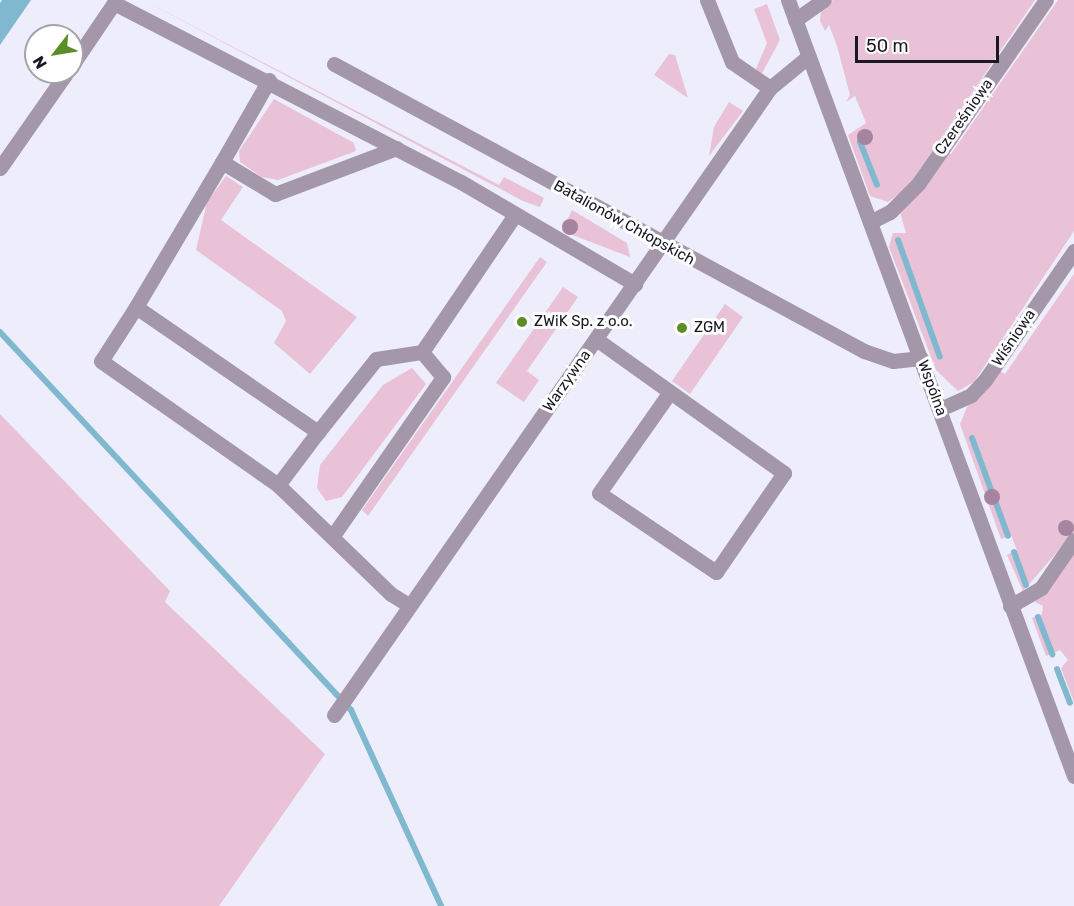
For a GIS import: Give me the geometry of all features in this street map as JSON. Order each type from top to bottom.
[{"type":"street","points":[[707,0],[732,62],[770,88]]},
{"type":"street","name":"Wspólna","points":[[788,0],[1074,776]]},
{"type":"street","points":[[795,20],[824,0]]},
{"type":"street","name":"Czereśniowa","points":[[870,222],[890,212],[918,184],[1046,0]]},
{"type":"street","points":[[84,47],[114,3],[397,148],[635,284]]},
{"type":"street","name":"Warzywna","points":[[336,712],[770,88],[809,56]]},
{"type":"street","name":"Batalionów Chłopskich","points":[[334,64],[662,244],[864,351],[893,361],[921,358]]},
{"type":"street","points":[[268,80],[136,307],[101,361],[278,485],[391,594],[410,606]]},
{"type":"street","points":[[0,168],[59,84]]},
{"type":"street","points":[[222,162],[275,194],[397,148]]},
{"type":"street","points":[[278,485],[376,359],[422,352],[514,216]]},
{"type":"street","name":"Wiśniowa","points":[[940,409],[970,395],[985,380],[1074,251]]},
{"type":"street","points":[[136,307],[318,432]]},
{"type":"street","points":[[597,339],[784,473],[716,572],[599,493],[670,393]]},
{"type":"street","points":[[332,537],[443,377],[422,352]]},
{"type":"street","points":[[1010,606],[1041,588],[1074,540]]},
{"type":"shaded area","points":[[143,0],[499,185],[504,177],[544,198],[540,207],[523,201]]},
{"type":"shaded area","points":[[833,0],[1035,0],[908,187],[888,202],[870,196],[848,135],[866,123],[855,96],[846,102],[850,95],[837,46],[829,25],[825,31],[820,21],[821,11]]},
{"type":"shaded area","points":[[1058,0],[1074,0],[1074,231],[974,382],[958,391],[936,370],[889,247],[893,233],[906,233],[900,212],[947,152],[951,154]]},
{"type":"shaded area","points":[[767,4],[780,40],[761,75],[755,71],[767,43],[754,9]]},
{"type":"shaded area","points":[[669,54],[675,55],[688,98],[654,75]]},
{"type":"shaded area","points":[[274,99],[354,143],[356,151],[278,180],[262,177],[240,162],[239,151]]},
{"type":"shaded area","points":[[729,102],[743,111],[709,156],[714,127]]},
{"type":"shaded area","points":[[226,176],[243,187],[221,220],[357,317],[310,374],[274,343],[286,321],[282,311],[196,250],[207,202]]},
{"type":"shaded area","points":[[572,210],[627,243],[630,257],[562,231]]},
{"type":"shaded area","points":[[540,257],[547,262],[368,516],[362,510]]},
{"type":"shaded area","points":[[1074,274],[1074,533],[1023,591],[1007,555],[1017,550],[1011,535],[1001,539],[960,424],[967,407],[1000,371],[1005,374]]},
{"type":"shaded area","points":[[563,287],[578,297],[527,371],[539,380],[524,402],[496,383]]},
{"type":"shaded area","points":[[725,304],[743,317],[690,394],[672,381]]},
{"type":"shaded area","points":[[412,368],[426,384],[342,497],[326,501],[317,488],[320,465],[383,385]]},
{"type":"shaded area","points":[[0,414],[170,591],[165,602],[325,754],[219,906],[0,906]]},
{"type":"shaded area","points":[[1074,550],[1074,702],[1061,668],[1068,660],[1060,650],[1046,656],[1032,618],[1042,614],[1043,606],[1035,602]]},
{"type":"water","points":[[2,0],[31,0],[0,45],[0,3]]},
{"type":"waterway","points":[[860,142],[877,185]]},
{"type":"waterway","points":[[898,240],[940,357]]},
{"type":"waterway","points":[[0,332],[351,710],[441,906]]},
{"type":"waterway","points":[[972,438],[1008,536]]},
{"type":"waterway","points":[[1014,552],[1026,585]]},
{"type":"waterway","points":[[1038,617],[1052,654]]},
{"type":"waterway","points":[[1057,669],[1070,703]]},
{"type":"place","name":"ZWiK Sp. z o.o.","points":[[522,322]]},
{"type":"place","name":"ZGM","points":[[682,328]]}]
